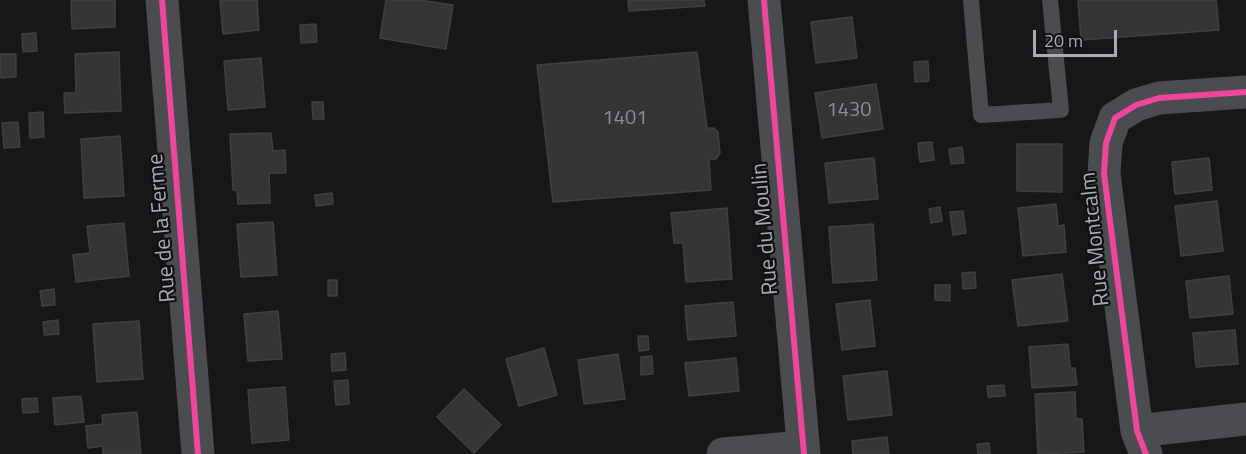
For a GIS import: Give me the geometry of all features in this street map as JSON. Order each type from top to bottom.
[{"type":"street","name":"Rue de la Ferme","points":[[162,0],[198,454]]},
{"type":"street","name":"Rue du Moulin","points":[[764,0],[803,450]]},
{"type":"street","name":"Rue Montcalm","points":[[1141,442],[1104,174],[1106,143],[1115,118],[1136,105],[1159,98],[1246,92]]},
{"type":"street","points":[[1141,442],[1246,419]]},
{"type":"street","points":[[723,454],[803,450]]},
{"type":"lane","points":[[971,0],[981,115],[1061,110],[1050,0]]},
{"type":"building","points":[[71,0],[115,0],[115,27],[72,29]]},
{"type":"building","points":[[220,0],[257,0],[259,30],[223,34]]},
{"type":"building","points":[[386,0],[419,0],[453,5],[446,49],[380,38]]},
{"type":"building","points":[[628,0],[704,0],[705,6],[629,11]]},
{"type":"building","points":[[1078,0],[1216,0],[1219,30],[1081,40]]},
{"type":"building","points":[[852,17],[857,58],[816,63],[811,22]]},
{"type":"building","points":[[316,24],[317,42],[301,43],[300,25]]},
{"type":"building","points":[[36,33],[37,51],[23,52],[22,34]]},
{"type":"building","points":[[119,52],[121,111],[65,113],[64,93],[76,93],[75,54]]},
{"type":"building","points":[[697,52],[707,128],[714,128],[718,133],[720,153],[716,159],[709,159],[711,190],[553,202],[537,65]]},
{"type":"building","points":[[0,54],[16,54],[16,77],[1,78]]},
{"type":"building","points":[[261,58],[265,107],[228,110],[224,61]]},
{"type":"building","points":[[928,61],[929,81],[915,82],[914,62]]},
{"type":"building","points":[[876,84],[883,129],[822,138],[815,93]]},
{"type":"building","points":[[312,102],[323,102],[324,119],[313,119]]},
{"type":"building","points":[[43,112],[44,137],[30,138],[29,113]]},
{"type":"building","points":[[18,122],[20,147],[4,148],[2,123]]},
{"type":"building","points":[[271,133],[273,151],[285,150],[286,173],[269,173],[270,203],[238,204],[237,190],[233,190],[230,134]]},
{"type":"building","points":[[120,136],[124,196],[84,198],[81,139]]},
{"type":"building","points":[[932,142],[934,160],[920,162],[918,143]]},
{"type":"building","points":[[1017,144],[1062,144],[1062,192],[1017,191]]},
{"type":"building","points":[[962,147],[964,163],[951,164],[949,149]]},
{"type":"building","points":[[874,158],[878,199],[829,203],[825,163]]},
{"type":"building","points":[[1209,158],[1212,190],[1175,194],[1172,162]]},
{"type":"building","points":[[332,193],[333,204],[316,206],[315,195]]},
{"type":"building","points":[[1217,201],[1223,251],[1181,256],[1175,206]]},
{"type":"building","points":[[1056,204],[1058,226],[1064,225],[1066,252],[1023,256],[1018,208]]},
{"type":"building","points":[[940,207],[942,221],[931,223],[929,209]]},
{"type":"building","points":[[727,208],[732,279],[686,282],[683,243],[674,243],[671,213]]},
{"type":"building","points":[[963,211],[966,233],[953,235],[950,212]]},
{"type":"building","points":[[273,222],[277,275],[241,277],[237,224]]},
{"type":"building","points":[[124,223],[129,276],[76,282],[73,255],[90,253],[87,226]]},
{"type":"building","points":[[873,224],[877,280],[833,283],[829,227]]},
{"type":"building","points":[[975,272],[976,288],[963,289],[962,273]]},
{"type":"building","points":[[1062,274],[1068,321],[1018,326],[1012,280]]},
{"type":"building","points":[[1229,276],[1233,314],[1190,318],[1186,281]]},
{"type":"building","points":[[328,280],[337,280],[337,296],[328,296]]},
{"type":"building","points":[[935,285],[950,285],[950,301],[935,300]]},
{"type":"building","points":[[54,289],[55,305],[42,306],[40,291]]},
{"type":"building","points":[[870,300],[875,346],[842,350],[836,304]]},
{"type":"building","points":[[733,302],[736,336],[688,340],[685,306]]},
{"type":"building","points":[[278,311],[282,359],[248,361],[244,314]]},
{"type":"building","points":[[58,320],[59,334],[44,335],[43,322]]},
{"type":"building","points":[[139,321],[143,379],[97,382],[93,324]]},
{"type":"building","points":[[1235,330],[1238,364],[1196,367],[1193,333]]},
{"type":"building","points":[[638,336],[648,336],[649,350],[639,351]]},
{"type":"building","points":[[1068,344],[1070,368],[1075,368],[1077,385],[1032,388],[1029,347]]},
{"type":"building","points":[[544,348],[557,395],[519,406],[506,359]]},
{"type":"building","points":[[345,353],[346,370],[332,371],[331,354]]},
{"type":"building","points":[[618,354],[625,399],[584,404],[578,360]]},
{"type":"building","points":[[652,356],[653,374],[641,375],[641,357]]},
{"type":"building","points":[[736,358],[739,391],[689,396],[685,363]]},
{"type":"building","points":[[887,371],[892,415],[848,420],[843,376]]},
{"type":"building","points":[[348,380],[349,404],[336,405],[334,381]]},
{"type":"building","points":[[1004,385],[1005,396],[988,397],[987,386]]},
{"type":"building","points":[[285,387],[289,440],[252,443],[248,390]]},
{"type":"building","points":[[464,389],[501,425],[474,453],[437,417]]},
{"type":"building","points":[[1075,392],[1076,419],[1082,419],[1084,452],[1038,454],[1035,394]]},
{"type":"building","points":[[81,396],[84,422],[55,425],[53,398]]},
{"type":"building","points":[[37,398],[38,412],[23,413],[22,399]]},
{"type":"building","points":[[137,412],[141,454],[103,454],[103,446],[88,448],[86,426],[103,424],[102,415]]},
{"type":"building","points":[[887,437],[889,454],[853,454],[852,441]]},
{"type":"building","points":[[989,443],[990,454],[978,454],[977,444]]},
{"type":"cycle path","points":[[162,0],[198,454]]},
{"type":"cycle path","points":[[764,0],[804,454]]},
{"type":"cycle path","points":[[1146,454],[1137,431],[1104,174],[1106,143],[1115,118],[1136,105],[1159,98],[1246,92]]}]
